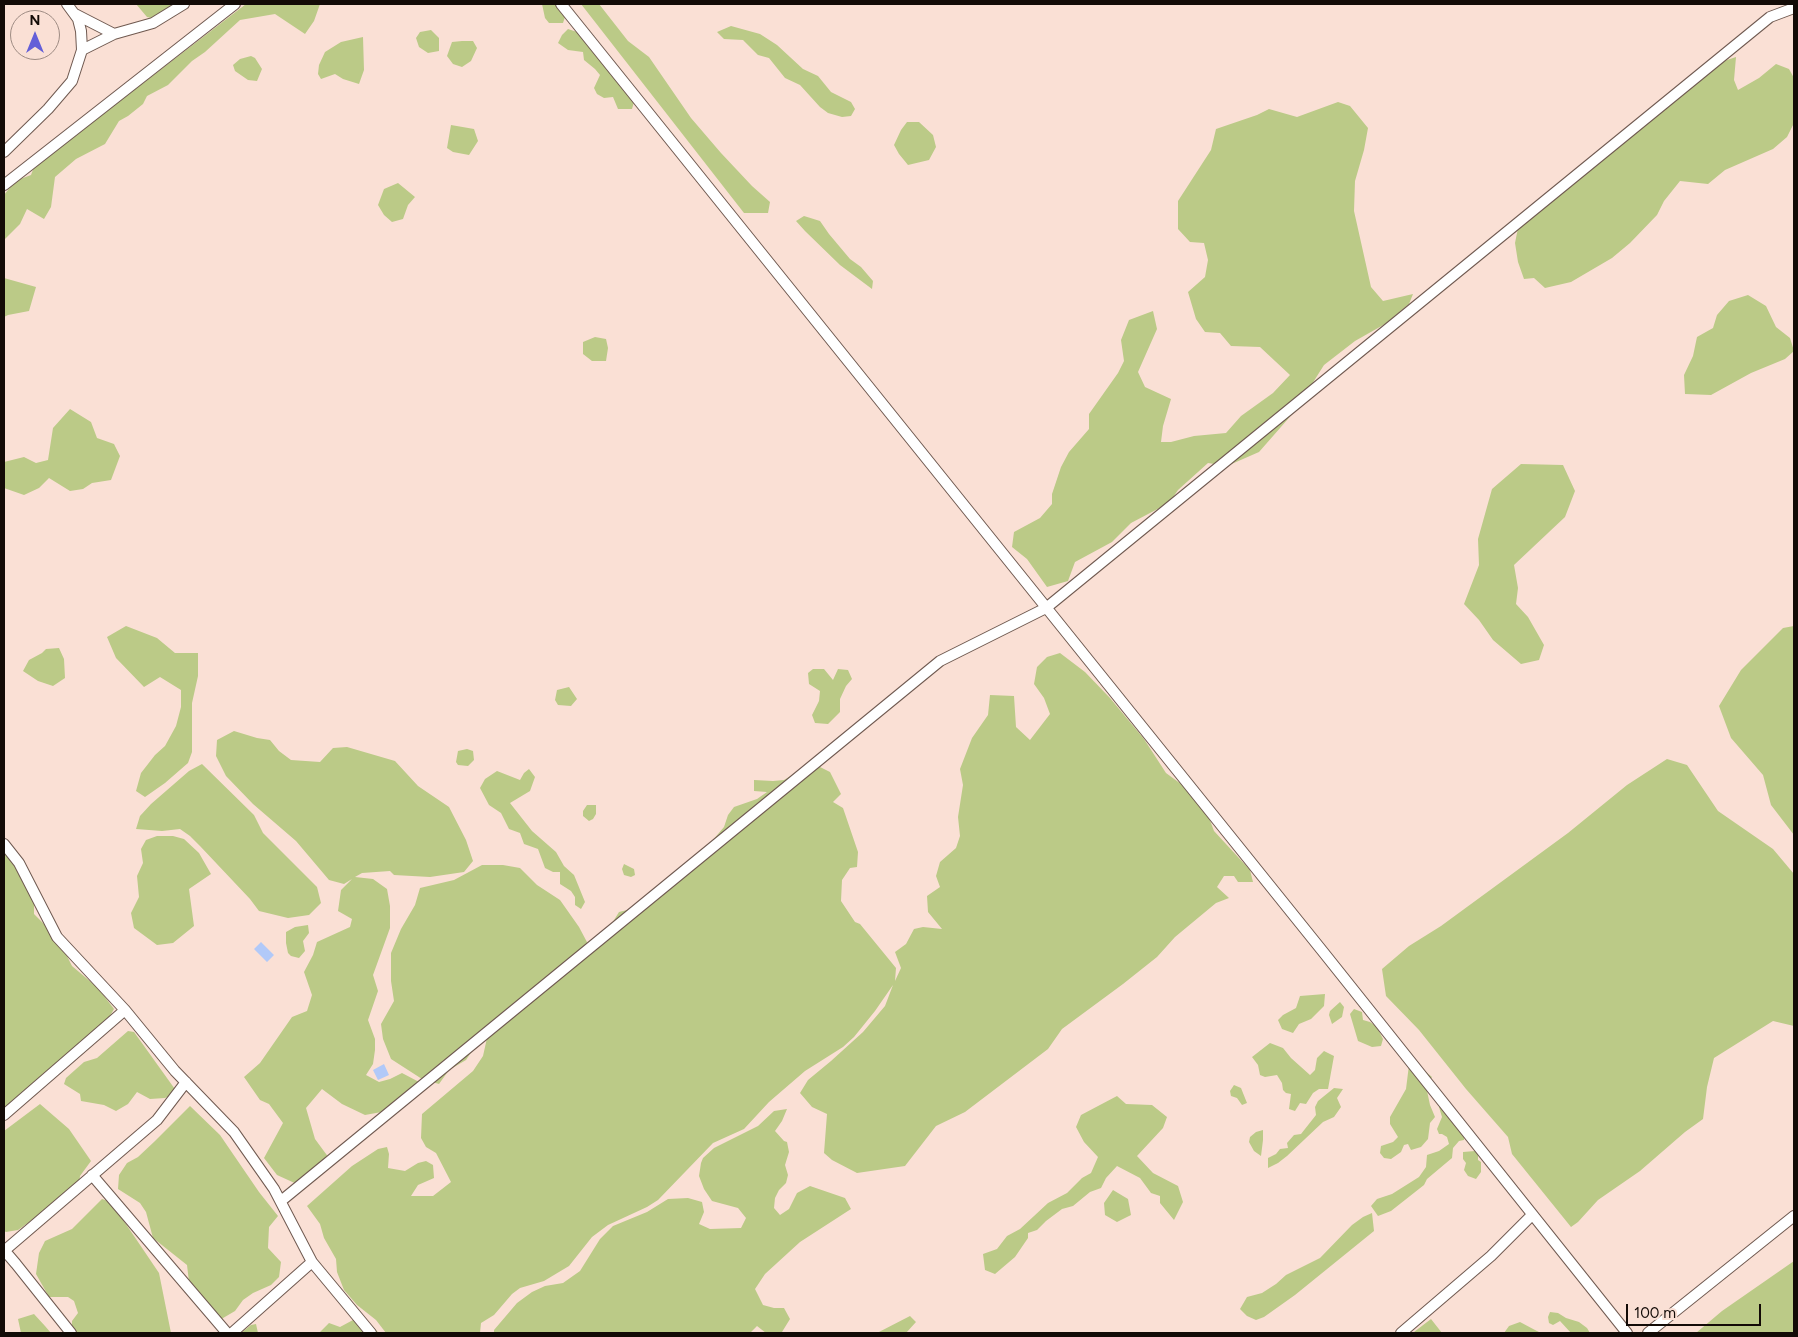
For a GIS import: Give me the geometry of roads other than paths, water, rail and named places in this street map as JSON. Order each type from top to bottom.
[{"type":"street","points":[[4,152],[48,109],[72,81],[82,50],[81,31],[75,14],[67,4]]},
{"type":"street","points":[[82,50],[114,34],[153,22],[184,4]]},
{"type":"street","points":[[4,185],[235,4]]},
{"type":"street","points":[[562,4],[1627,1333]]},
{"type":"street","points":[[281,1201],[940,660],[1046,608],[1770,17],[1794,8]]},
{"type":"street","points":[[75,14],[114,34]]},
{"type":"street","points":[[4,844],[19,863],[57,937],[125,1010],[174,1071],[234,1132],[274,1189],[312,1262],[371,1333]]},
{"type":"street","points":[[4,1115],[125,1010]]},
{"type":"street","points":[[71,1333],[4,1251],[157,1120],[186,1082]]},
{"type":"street","points":[[92,1176],[227,1333]]},
{"type":"street","points":[[1401,1333],[1491,1256],[1532,1215]]},
{"type":"street","points":[[1648,1333],[1794,1216]]},
{"type":"street","points":[[232,1333],[312,1262]]},
{"type":"water","points":[[261,942],[274,955],[267,962],[254,949]]},
{"type":"water","points":[[384,1064],[389,1075],[378,1080],[373,1070]]}]
